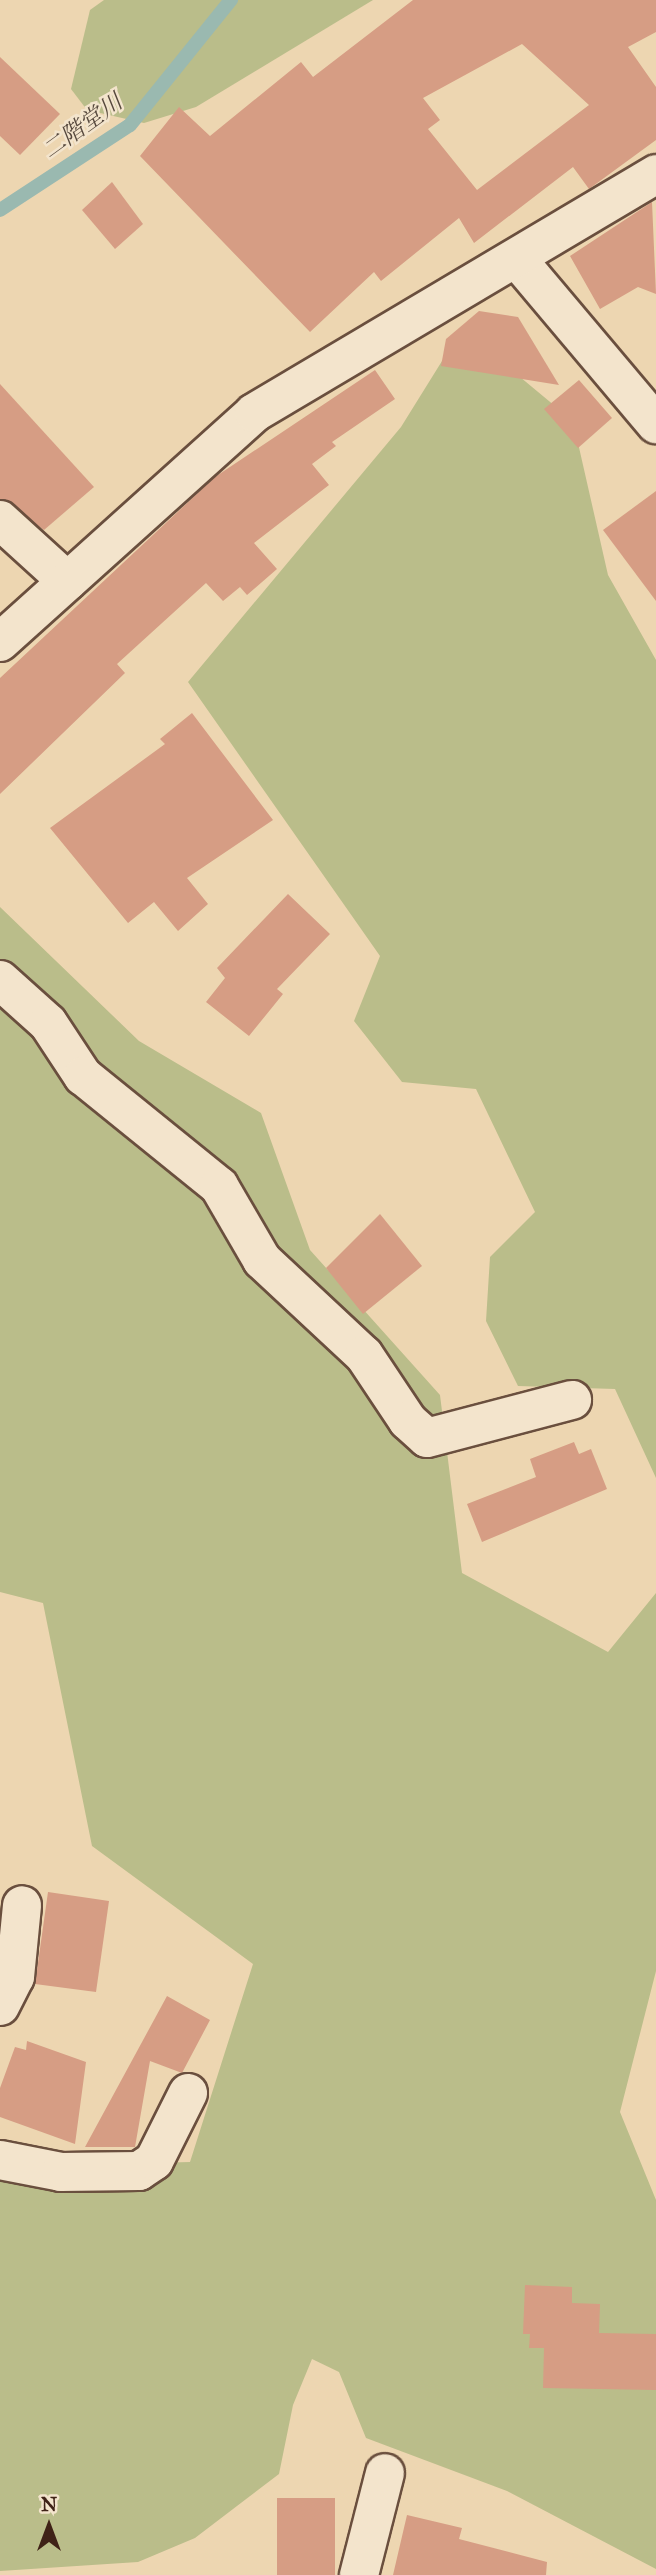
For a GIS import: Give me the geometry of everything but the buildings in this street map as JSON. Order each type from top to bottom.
[{"type":"street","points":[[0,642],[254,413],[656,174]]},
{"type":"street","points":[[517,259],[656,424]]},
{"type":"street","points":[[0,520],[67,581]]},
{"type":"street","points":[[0,980],[48,1023],[83,1076],[219,1186],[262,1260],[364,1355],[408,1421],[427,1438],[572,1401]]},
{"type":"street","points":[[0,2006],[15,1977],[22,1905]]},
{"type":"street","points":[[0,2160],[61,2172],[139,2171],[154,2161],[188,2093]]},
{"type":"street","points":[[359,2575],[385,2473]]},
{"type":"green space","points":[[104,0],[373,0],[196,107],[144,123],[87,110],[71,89],[90,10]]},
{"type":"green space","points":[[447,353],[514,372],[573,421],[608,575],[656,660],[656,1478],[615,1389],[518,1386],[486,1321],[490,1257],[535,1212],[476,1089],[402,1082],[354,1021],[380,956],[188,682],[401,427]]},
{"type":"green space","points":[[0,907],[139,1041],[261,1113],[310,1250],[440,1395],[462,1573],[608,1652],[656,1593],[656,1971],[620,2112],[656,2200],[656,2569],[507,2491],[366,2438],[339,2372],[312,2359],[293,2405],[279,2474],[195,2538],[138,2562],[0,2571],[0,2167],[190,2162],[253,1964],[92,1846],[43,1603],[0,1592]]},
{"type":"waterway","name":"二階堂川","points":[[0,210],[130,125],[231,0]]}]
